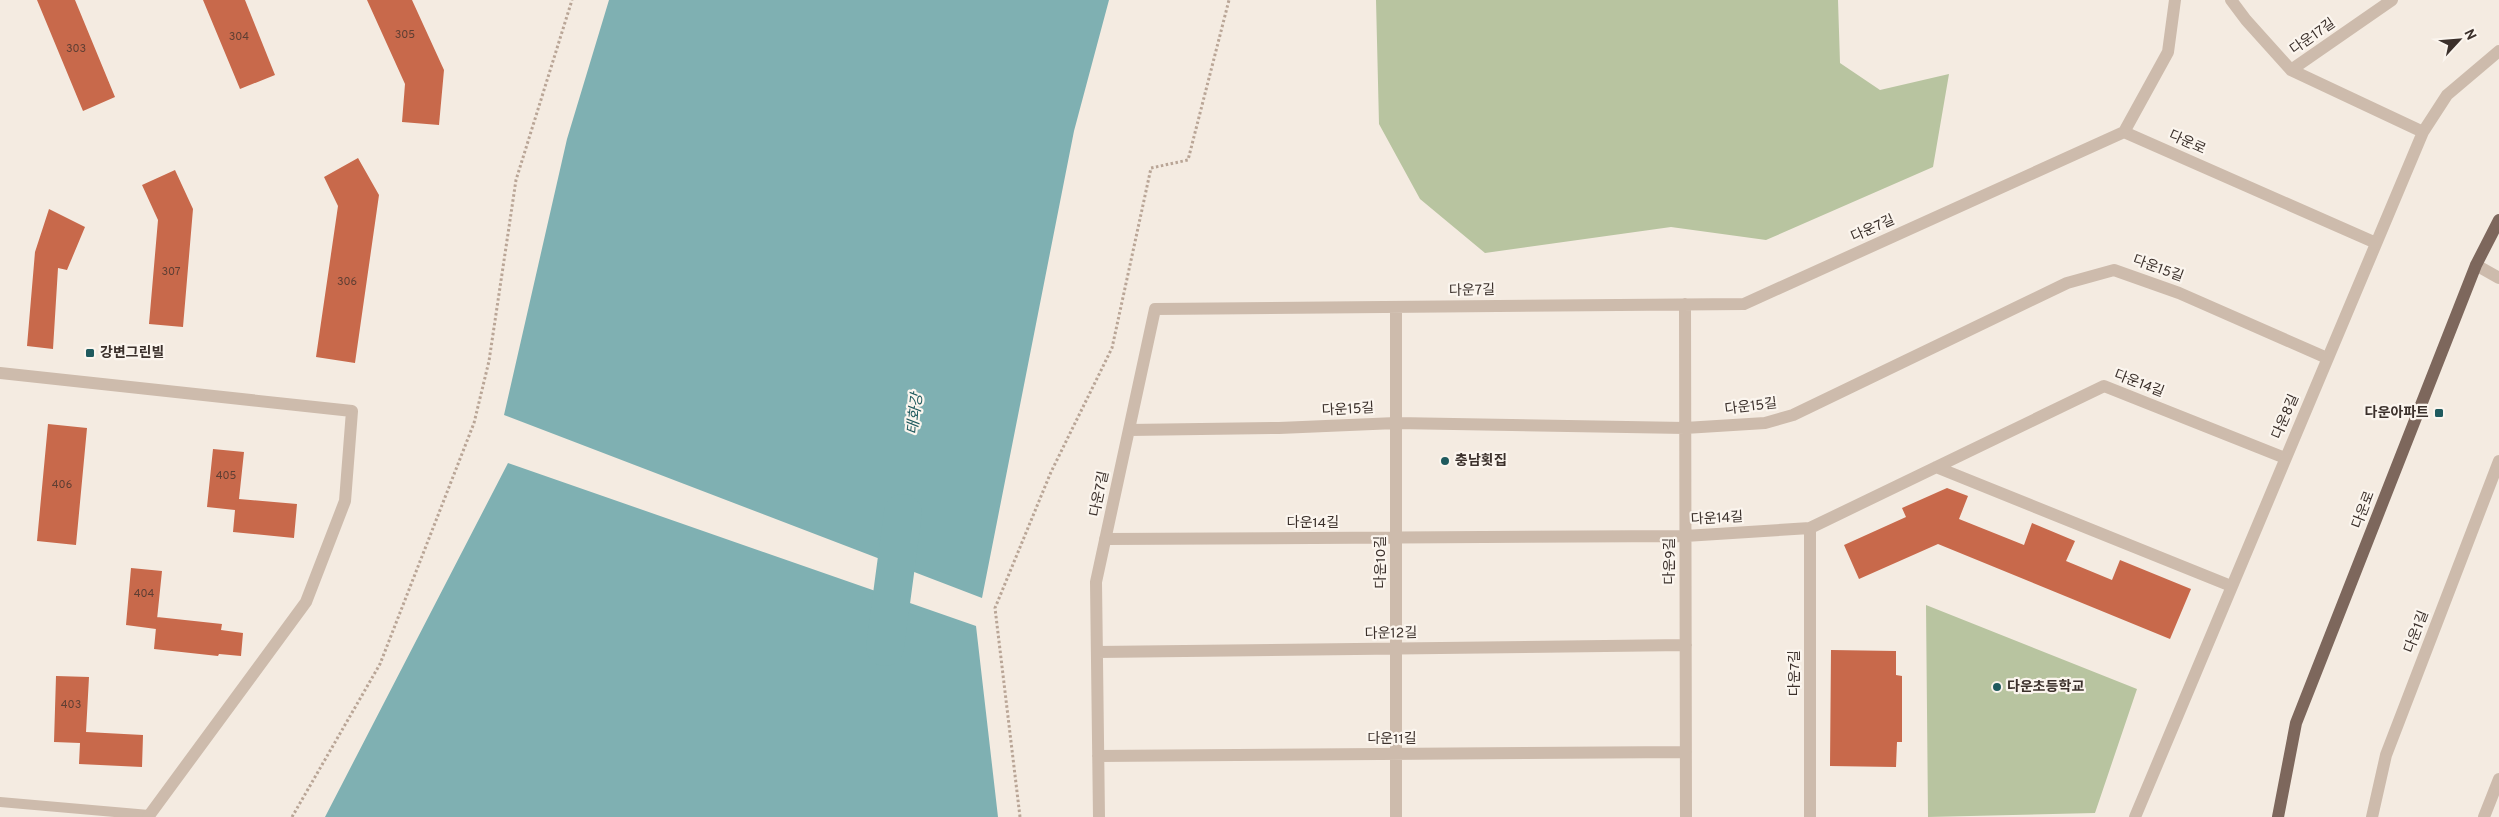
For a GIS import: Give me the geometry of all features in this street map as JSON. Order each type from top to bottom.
[{"type":"main road","name":"다운로","points":[[2278,817],[2296,723],[2476,266],[2499,220]]},
{"type":"street","points":[[2124,132],[2168,52],[2175,0]]},
{"type":"street","name":"다운17길","points":[[2231,0],[2246,20],[2291,70],[2374,5],[2392,0]]},
{"type":"street","name":"다운8길","points":[[2135,817],[2423,132],[2447,95],[2499,51]]},
{"type":"street","points":[[2291,70],[2423,132]]},
{"type":"street","name":"다운로","points":[[2124,132],[2376,243]]},
{"type":"street","name":"다운7길","points":[[1099,817],[1096,582],[1154,309],[1744,304],[2124,132]]},
{"type":"street","points":[[2476,266],[2499,278]]},
{"type":"street","name":"다운15길","points":[[1129,430],[1280,428],[1396,423],[1685,428],[1765,423],[1793,415],[2067,283],[2114,270],[2172,290],[2327,358]]},
{"type":"street","name":"다운9길","points":[[1685,304],[1686,817]]},
{"type":"street","name":"다운10길","points":[[1396,307],[1396,817]]},
{"type":"street","points":[[0,373],[352,411],[345,501],[306,602],[148,816]]},
{"type":"street","name":"다운14길","points":[[1105,539],[1685,536],[1810,528],[2104,386],[2285,458]]},
{"type":"street","name":"다운1길","points":[[2372,817],[2386,755],[2499,461]]},
{"type":"street","points":[[1936,468],[2231,586]]},
{"type":"street","name":"다운7길","points":[[1810,528],[1810,817]]},
{"type":"street","name":"다운12길","points":[[1097,652],[1686,645]]},
{"type":"street","name":"다운11길","points":[[1098,756],[1686,752]]},
{"type":"street","points":[[2484,817],[2499,779]]},
{"type":"lane","points":[[0,802],[148,816]]},
{"type":"path","points":[[292,817],[380,664],[474,423],[489,361],[516,180],[572,0]]},
{"type":"path","points":[[1020,817],[995,608],[1051,472],[1112,348],[1152,168],[1188,160],[1230,0]]},
{"type":"green space","points":[[1376,0],[1838,0],[1840,63],[1880,90],[1949,74],[1933,167],[1766,240],[1671,227],[1485,253],[1420,199],[1379,124]]},
{"type":"green space","points":[[1926,605],[2137,689],[2095,813],[1928,817]]},
{"type":"water","points":[[609,0],[1109,0],[1074,131],[982,598],[504,415],[567,139]]},
{"type":"water","points":[[508,463],[976,626],[998,817],[325,817]]},
{"type":"building","points":[[37,0],[75,0],[115,97],[83,111]]},
{"type":"building","points":[[203,0],[245,0],[275,75],[240,89]]},
{"type":"building","points":[[367,0],[412,0],[444,70],[439,125],[402,122],[405,84]]},
{"type":"building","points":[[358,158],[379,195],[355,363],[316,357],[338,206],[324,177]]},
{"type":"building","points":[[175,170],[193,209],[183,327],[149,324],[158,220],[142,185]]},
{"type":"building","points":[[49,209],[85,227],[67,270],[58,268],[53,349],[27,346],[35,252]]},
{"type":"building","points":[[48,424],[87,428],[76,545],[37,541]]},
{"type":"building","points":[[213,449],[244,452],[239,499],[297,504],[294,538],[233,532],[235,510],[207,507]]},
{"type":"building","points":[[1947,488],[1968,496],[1959,519],[2024,545],[2032,523],[2075,541],[2066,561],[2112,580],[2120,560],[2191,589],[2170,639],[1938,544],[1859,579],[1844,545],[1906,517],[1902,508]]},
{"type":"building","points":[[131,568],[162,571],[156,629],[126,625]]},
{"type":"building","points":[[157,617],[222,624],[221,630],[243,633],[241,656],[219,654],[218,656],[154,649]]},
{"type":"building","points":[[1831,650],[1896,651],[1896,675],[1902,676],[1902,742],[1897,742],[1896,767],[1830,766]]},
{"type":"building","points":[[56,676],[89,677],[86,732],[143,735],[142,767],[79,764],[80,743],[54,742]]},
{"type":"waterway","name":"태화강","points":[[885,647],[903,513]]},
{"type":"place","name":"강변그린빌","points":[[90,353]]},
{"type":"place","name":"다운아파트","points":[[2439,413]]},
{"type":"place","name":"충남횟집","points":[[1445,461]]},
{"type":"place","name":"다운초등학교","points":[[1997,687]]}]
